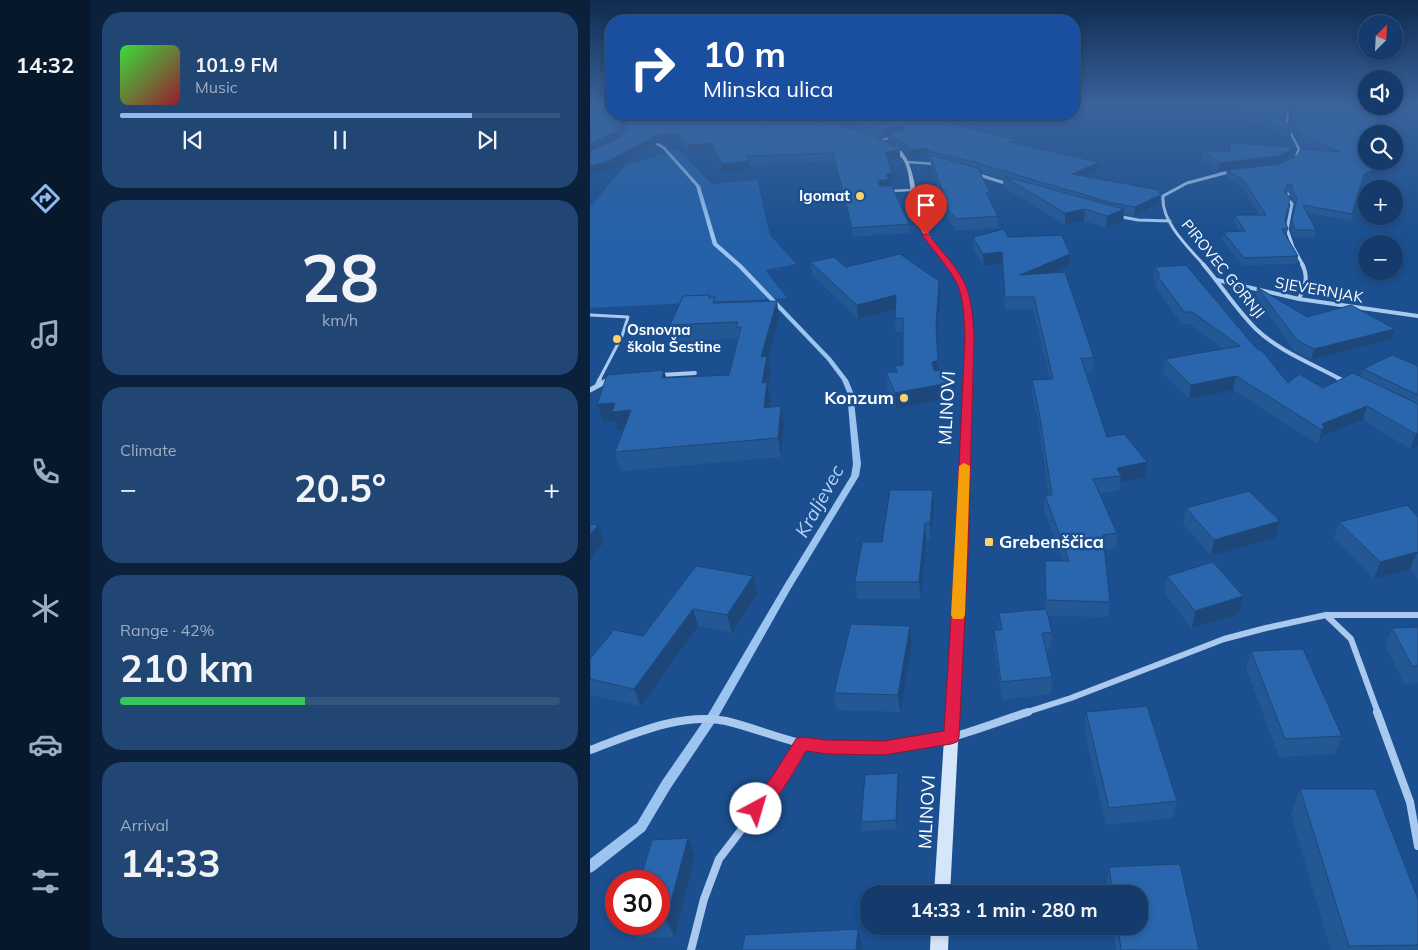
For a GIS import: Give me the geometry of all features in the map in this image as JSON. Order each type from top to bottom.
[{"type":"main road","points":[[891,147],[898,151],[907,162]]},
{"type":"main road","name":"MLINOVI","points":[[907,162],[918,217],[926,235],[958,278],[963,288],[967,305],[970,336],[962,553],[943,885]]},
{"type":"main road","points":[[939,950],[940,935]]},
{"type":"street","points":[[1294,159],[1299,154],[1299,147]]},
{"type":"street","points":[[907,162],[938,164]]},
{"type":"street","points":[[968,172],[1010,185]]},
{"type":"street","name":"PIROVEC GORNJI","points":[[1235,172],[1196,181],[1163,196],[1162,204],[1170,221],[1186,245],[1237,308],[1274,343],[1353,385]]},
{"type":"street","points":[[1288,194],[1287,198],[1292,204],[1287,229],[1307,273],[1307,280],[1298,299]]},
{"type":"street","points":[[1110,215],[1138,220],[1170,221]]},
{"type":"street","name":"SJEVERNJAK","points":[[1216,280],[1298,299],[1418,316]]},
{"type":"street","points":[[658,375],[694,373]]},
{"type":"street","points":[[590,390],[612,378]]},
{"type":"street","points":[[1326,615],[1351,639],[1410,802],[1418,846]]},
{"type":"street","points":[[590,750],[647,730],[673,723],[697,720],[724,721],[802,744],[827,747],[884,748],[951,737],[1071,698],[1224,639],[1266,628],[1326,615],[1418,615]]},
{"type":"street","points":[[691,950],[704,899],[719,859],[778,782],[802,744]]},
{"type":"lane","points":[[882,192],[912,190]]},
{"type":"lane","points":[[590,315],[628,317],[622,336],[597,385]]},
{"type":"shaded area","points":[[677,149],[712,184],[757,180],[770,235],[796,264],[765,270],[787,298],[590,308],[590,207],[625,166]]},
{"type":"building","points":[[598,147],[634,147],[607,162],[590,166],[590,151]]},
{"type":"building","points":[[715,147],[895,147],[900,150],[885,152],[892,173],[886,174],[889,180],[880,180],[878,184],[881,186],[892,186],[909,224],[852,228],[833,153],[747,156],[749,161],[721,164]]},
{"type":"building","points":[[907,147],[1032,147],[1099,162],[1072,174],[1159,190],[1160,195],[1135,207],[1112,203],[980,164],[973,160],[974,162],[928,151],[927,148],[909,150]]},
{"type":"building","points":[[1230,147],[1294,147],[1279,156],[1220,163],[1202,150],[1230,152]]},
{"type":"building","points":[[1330,147],[1358,147],[1358,170],[1372,170],[1364,174],[1362,180],[1358,180],[1358,194],[1352,214],[1303,205],[1316,230],[1295,230],[1292,221],[1297,197],[1292,190],[1292,185],[1287,184],[1285,191],[1290,198],[1285,221],[1288,229],[1282,229],[1298,256],[1244,258],[1223,232],[1245,231],[1235,215],[1266,215],[1244,181],[1227,170],[1280,164],[1298,155],[1301,149],[1341,152]]},
{"type":"building","points":[[930,155],[978,168],[990,193],[986,193],[998,216],[955,219],[953,214],[950,214]]},
{"type":"building","points":[[1003,176],[1124,209],[1107,216],[1085,209],[1065,213]]},
{"type":"building","points":[[1004,229],[1008,237],[1062,235],[1070,254],[1020,275],[1065,272],[1094,358],[1081,358],[1107,437],[1124,434],[1147,462],[1117,468],[1121,476],[1093,479],[1117,533],[1103,535],[1110,602],[1046,600],[1045,561],[1069,561],[1045,495],[1052,495],[1032,380],[1053,379],[1034,297],[1005,297],[1002,252],[983,254],[973,237]]},
{"type":"building","points":[[900,254],[939,281],[936,327],[938,361],[932,362],[934,371],[952,370],[954,382],[895,393],[886,372],[897,372],[895,366],[903,365],[903,318],[895,318],[896,295],[857,305],[810,262],[834,257],[846,267]]},
{"type":"building","points":[[1186,265],[1288,383],[1299,374],[1323,388],[1353,373],[1418,404],[1418,434],[1367,406],[1322,424],[1324,427],[1322,430],[1236,376],[1191,385],[1165,359],[1240,346],[1192,312],[1184,312],[1157,275],[1160,275],[1155,267]]},
{"type":"building","points":[[1257,287],[1307,317],[1351,305],[1395,329],[1314,349],[1297,340]]},
{"type":"building","points":[[710,295],[709,298],[715,297],[713,303],[777,301],[761,357],[767,356],[762,383],[767,382],[764,408],[781,406],[778,438],[615,452],[631,410],[612,412],[615,403],[597,404],[607,375],[664,370],[662,378],[729,375],[741,327],[736,327],[738,322],[670,325],[683,296]]},
{"type":"building","points":[[1392,355],[1418,366],[1418,395],[1363,369]]},
{"type":"building","points":[[890,490],[933,490],[930,523],[925,523],[919,582],[855,582],[862,542],[882,542]]},
{"type":"building","points":[[1249,491],[1280,521],[1214,540],[1186,508]]},
{"type":"building","points":[[1407,505],[1418,517],[1418,554],[1417,552],[1380,562],[1339,522]]},
{"type":"building","points":[[590,524],[598,525],[590,535]]},
{"type":"building","points":[[1213,562],[1243,596],[1195,611],[1167,576]]},
{"type":"building","points":[[696,566],[753,576],[727,615],[693,609],[634,689],[590,679],[590,659],[614,630],[643,636]]},
{"type":"building","points":[[1046,609],[1052,632],[1042,633],[1052,677],[1001,682],[994,630],[1002,630],[999,613]]},
{"type":"building","points":[[851,624],[910,626],[898,695],[834,693]]},
{"type":"building","points":[[1418,627],[1418,666],[1412,666],[1392,628]]},
{"type":"building","points":[[1303,649],[1342,736],[1285,739],[1251,651]]},
{"type":"building","points":[[1147,706],[1177,801],[1109,808],[1086,712]]},
{"type":"building","points":[[898,773],[896,820],[861,822],[865,775]]},
{"type":"building","points":[[1300,789],[1375,789],[1418,899],[1418,945],[1349,946]]},
{"type":"building","points":[[688,838],[670,905],[670,870],[643,870],[652,840]]},
{"type":"building","points":[[1180,864],[1199,950],[1121,950],[1119,935],[1148,935],[1148,885],[1112,885],[1109,867]]},
{"type":"building","points":[[858,929],[856,950],[742,950],[745,935]]},
{"type":"waterway","name":"Kraljevec","points":[[590,867],[641,827],[666,785],[713,716],[786,589],[855,476],[857,464],[850,392],[845,380],[829,359],[740,266],[715,244],[698,186],[663,147]]},
{"type":"slow traffic","points":[[958,615],[962,553],[964,466]]},
{"type":"place","name":"Igomat","points":[[860,196]]},
{"type":"place","name":"Osnovna škola Šestine","points":[[617,339]]},
{"type":"place","name":"Konzum","points":[[904,398]]},
{"type":"place","name":"Grebenščica","points":[[989,542]]},
{"type":"route","points":[[756,809],[778,782],[802,744],[827,747],[884,748],[951,737],[962,553],[970,336],[967,305],[963,288],[958,278],[926,235]]}]
